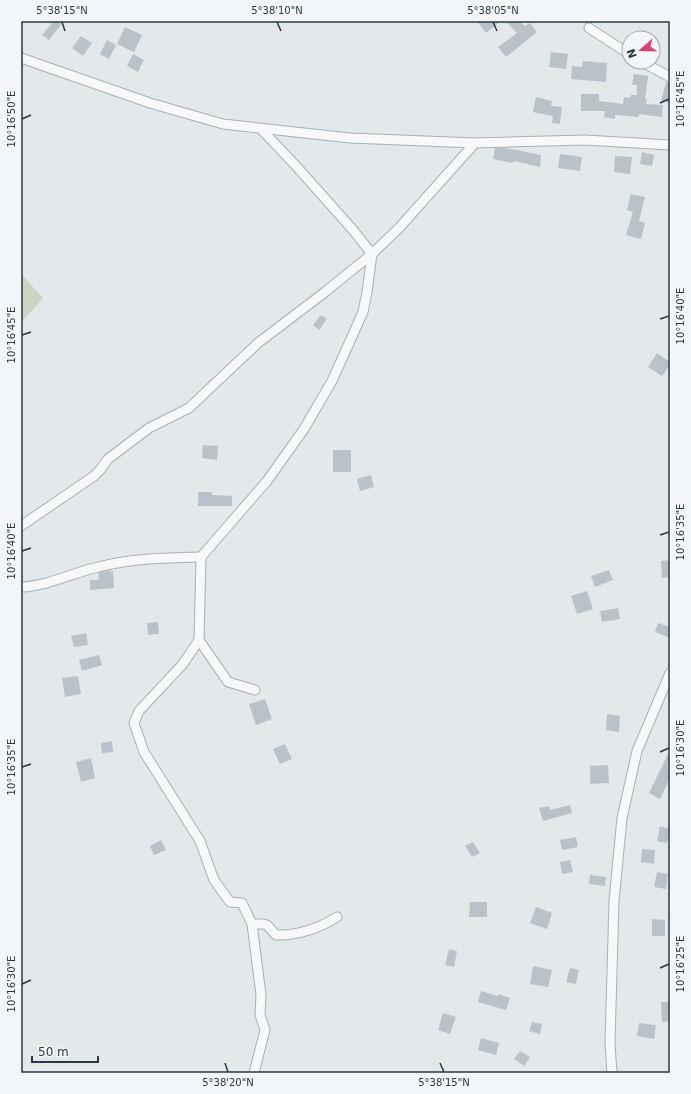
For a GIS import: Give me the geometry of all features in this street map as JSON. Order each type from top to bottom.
[{"type":"street","points":[[588,28],[621,49]]},
{"type":"street","points":[[21,58],[150,103],[223,124],[350,138],[475,143],[585,140],[670,145]]},
{"type":"street","points":[[657,70],[670,77]]},
{"type":"street","points":[[254,1073],[265,1030],[260,1015],[261,995],[252,924],[242,903],[230,902],[214,880],[200,841],[144,752],[134,724],[139,711],[183,664],[199,640],[201,557],[267,481],[304,429],[332,381],[363,312],[372,254],[353,230],[261,129]]},
{"type":"street","points":[[21,526],[94,476],[108,459],[149,428],[189,408],[258,343],[372,254],[400,228],[475,143]]},
{"type":"street","points":[[21,587],[29,587],[60,580],[98,567],[144,558],[201,557]]},
{"type":"street","points":[[199,640],[228,682],[254,690]]},
{"type":"street","points":[[612,1073],[610,1043],[614,901],[622,818],[637,751],[670,673]]},
{"type":"street","points":[[252,924],[267,925],[276,935],[283,935],[304,931],[331,921],[337,917]]},
{"type":"green space","points":[[21,274],[43,298],[21,323]]},
{"type":"building","points":[[54,21],[64,21],[49,40],[42,35]]},
{"type":"building","points":[[477,21],[501,21],[486,33]]},
{"type":"building","points":[[506,21],[519,21],[525,26],[530,23],[537,32],[506,57],[498,47],[517,33]]},
{"type":"building","points":[[125,27],[142,35],[134,52],[117,44]]},
{"type":"building","points":[[81,36],[92,43],[83,56],[72,48]]},
{"type":"building","points":[[107,40],[116,45],[109,59],[100,54]]},
{"type":"building","points":[[551,52],[568,54],[566,69],[549,67]]},
{"type":"building","points":[[133,54],[144,60],[138,72],[127,66]]},
{"type":"building","points":[[583,61],[607,63],[606,82],[571,79],[572,66],[582,67]]},
{"type":"building","points":[[634,74],[648,76],[645,99],[647,99],[646,104],[663,105],[662,117],[639,114],[638,117],[615,115],[615,119],[604,117],[605,111],[581,111],[581,94],[599,94],[599,101],[623,104],[624,97],[630,98],[631,95],[637,95],[637,85],[632,85]]},
{"type":"building","points":[[666,82],[670,83],[670,103],[661,101]]},
{"type":"building","points":[[536,97],[552,101],[551,106],[562,107],[560,124],[552,123],[553,116],[533,112]]},
{"type":"building","points":[[495,148],[505,148],[541,155],[540,167],[514,161],[513,163],[493,159]]},
{"type":"building","points":[[642,152],[654,155],[652,166],[640,164]]},
{"type":"building","points":[[560,154],[582,157],[580,171],[558,168]]},
{"type":"building","points":[[615,156],[632,157],[630,174],[614,172]]},
{"type":"building","points":[[631,194],[645,197],[639,221],[645,223],[641,239],[626,235],[633,212],[627,210]]},
{"type":"building","points":[[321,315],[327,319],[319,330],[313,325]]},
{"type":"building","points":[[657,353],[670,362],[670,365],[662,376],[648,367]]},
{"type":"building","points":[[203,445],[218,446],[217,460],[202,458]]},
{"type":"building","points":[[333,450],[351,450],[351,472],[333,472]]},
{"type":"building","points":[[371,475],[374,487],[360,491],[357,479]]},
{"type":"building","points":[[198,492],[212,492],[212,495],[232,496],[232,506],[198,506]]},
{"type":"building","points":[[670,560],[670,577],[662,578],[661,561]]},
{"type":"building","points":[[111,570],[111,572],[113,571],[114,588],[90,590],[90,580],[99,580],[98,573]]},
{"type":"building","points":[[609,570],[613,580],[595,587],[591,576]]},
{"type":"building","points":[[587,591],[593,609],[577,614],[571,596]]},
{"type":"building","points":[[618,608],[620,619],[602,622],[600,611]]},
{"type":"building","points":[[158,622],[159,634],[148,635],[147,623]]},
{"type":"building","points":[[658,623],[670,627],[670,638],[655,632]]},
{"type":"building","points":[[86,633],[88,645],[74,647],[71,636]]},
{"type":"building","points":[[99,655],[102,665],[82,671],[79,660]]},
{"type":"building","points":[[78,676],[81,694],[65,697],[62,678]]},
{"type":"building","points":[[265,699],[272,719],[256,725],[249,704]]},
{"type":"building","points":[[607,714],[620,716],[619,732],[606,730]]},
{"type":"building","points":[[112,741],[113,752],[102,753],[101,743]]},
{"type":"building","points":[[285,744],[292,759],[280,764],[273,749]]},
{"type":"building","points":[[670,750],[670,778],[660,799],[649,793]]},
{"type":"building","points":[[91,758],[95,778],[81,782],[76,762]]},
{"type":"building","points":[[608,765],[609,783],[590,784],[590,766]]},
{"type":"building","points":[[570,805],[572,813],[543,821],[539,808],[549,806],[550,810]]},
{"type":"building","points":[[660,826],[670,829],[667,843],[657,841]]},
{"type":"building","points":[[576,837],[578,847],[562,850],[560,840]]},
{"type":"building","points":[[161,840],[166,850],[154,855],[150,846]]},
{"type":"building","points":[[473,842],[480,853],[472,857],[465,846]]},
{"type":"building","points":[[642,849],[655,850],[654,864],[641,862]]},
{"type":"building","points":[[570,860],[573,872],[562,874],[560,862]]},
{"type":"building","points":[[657,872],[668,874],[666,889],[654,887]]},
{"type":"building","points":[[590,875],[606,877],[605,886],[589,884]]},
{"type":"building","points":[[470,902],[487,902],[487,917],[469,917]]},
{"type":"building","points":[[536,907],[552,913],[547,929],[530,923]]},
{"type":"building","points":[[652,919],[665,920],[665,936],[652,936]]},
{"type":"building","points":[[449,949],[457,951],[454,967],[445,965]]},
{"type":"building","points":[[533,966],[552,970],[548,987],[530,984]]},
{"type":"building","points":[[570,968],[579,970],[576,984],[566,982]]},
{"type":"building","points":[[481,991],[510,998],[506,1010],[478,1002]]},
{"type":"building","points":[[661,1002],[670,1002],[670,1021],[662,1022]]},
{"type":"building","points":[[443,1013],[456,1017],[450,1034],[438,1030]]},
{"type":"building","points":[[532,1022],[542,1024],[540,1034],[529,1031]]},
{"type":"building","points":[[639,1023],[656,1025],[654,1039],[637,1036]]},
{"type":"building","points":[[481,1038],[499,1043],[496,1055],[478,1050]]},
{"type":"building","points":[[520,1051],[530,1057],[524,1066],[514,1059]]}]
